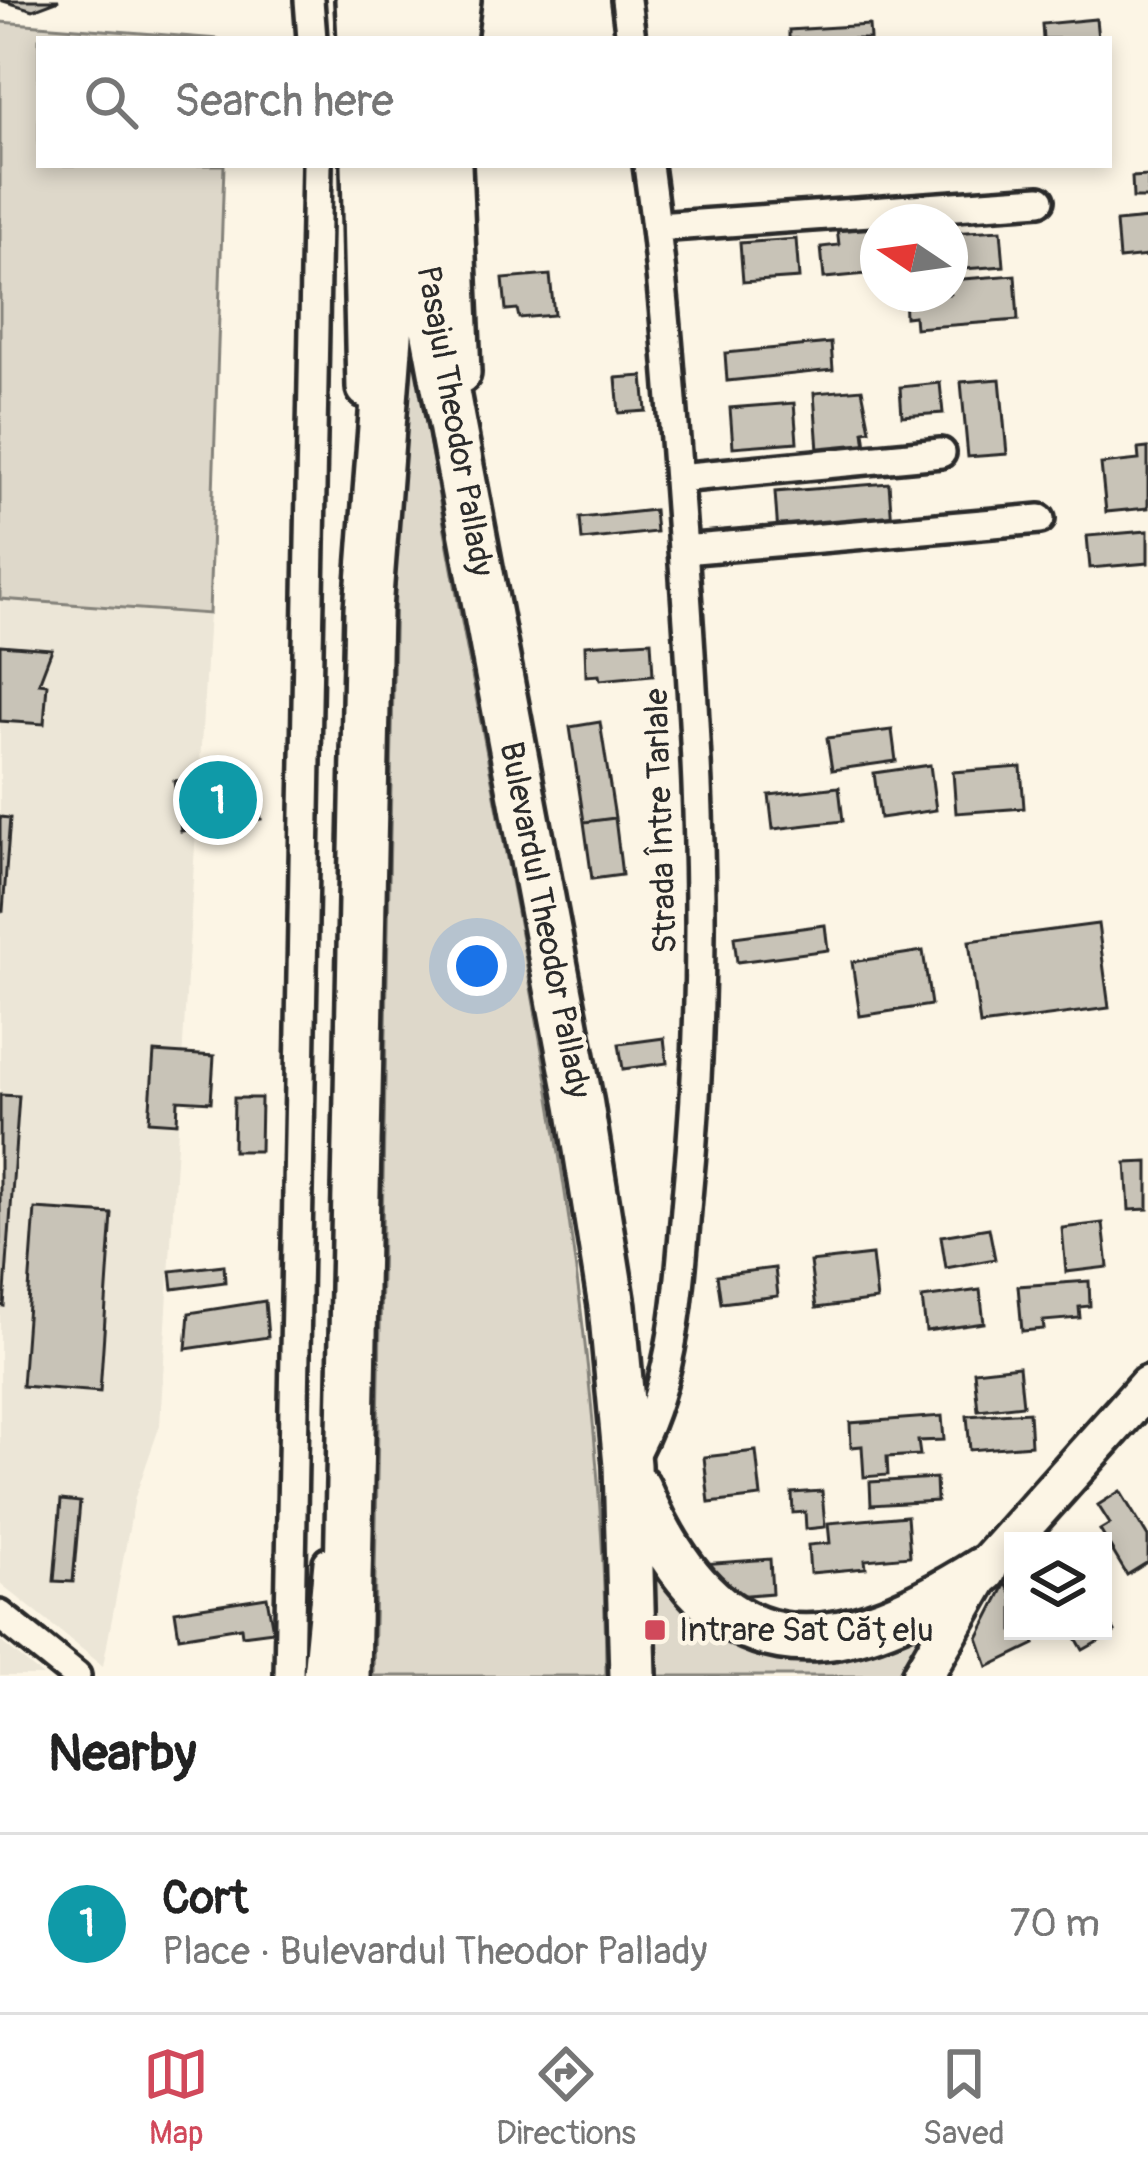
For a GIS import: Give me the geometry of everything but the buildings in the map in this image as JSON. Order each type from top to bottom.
[{"type":"main road","points":[[356,0],[358,36]]},
{"type":"main road","points":[[389,0],[390,36]]},
{"type":"main road","points":[[424,0],[424,36]]},
{"type":"main road","points":[[455,36],[460,0]]},
{"type":"main road","points":[[346,1676],[368,609],[362,168]]},
{"type":"main road","name":"Pasajul Theodor Pallady","points":[[368,609],[390,323],[391,168]]},
{"type":"main road","name":"Pasajul Theodor Pallady","points":[[425,168],[430,308],[486,605]]},
{"type":"main road","name":"Bulevardul Theodor Pallady","points":[[451,168],[459,368],[486,605],[599,1215],[627,1466],[633,1676]]},
{"type":"main road","points":[[922,1676],[983,1570],[1148,1386]]},
{"type":"main road","points":[[627,1466],[660,1538],[690,1585],[728,1617],[773,1635],[819,1639],[862,1631],[917,1609],[983,1570]]},
{"type":"street","points":[[309,0],[312,36]]},
{"type":"street","points":[[626,0],[631,36]]},
{"type":"street","points":[[289,1676],[317,168]]},
{"type":"street","name":"Strada Între Tarlale","points":[[627,1466],[655,1412],[670,1346],[699,1054],[704,868],[678,478],[648,168]]},
{"type":"street","points":[[657,227],[1040,200]]},
{"type":"street","points":[[678,478],[941,453]]},
{"type":"street","points":[[683,550],[1040,519]]},
{"type":"street","points":[[317,1676],[331,1538],[348,1483]]},
{"type":"street","points":[[0,1615],[76,1676]]},
{"type":"shaded area","points":[[0,22],[180,36],[36,36],[36,168],[224,168],[209,614],[0,599]]},
{"type":"shaded area","points":[[409,311],[560,1161],[584,1332],[600,1503],[606,1676],[373,1676],[398,440]]},
{"type":"shaded area","points":[[0,599],[209,614],[160,1425],[135,1497],[103,1666],[0,1583]]},
{"type":"shaded area","points":[[658,1571],[718,1628],[924,1624],[926,1637],[907,1676],[655,1676],[651,1577]]},
{"type":"shaded area","points":[[0,1641],[43,1676],[0,1676]]},
{"type":"place","name":"Cort","points":[[218,800]]},
{"type":"place","name":"Intrare Sat Cățelu","points":[[655,1630]]}]
